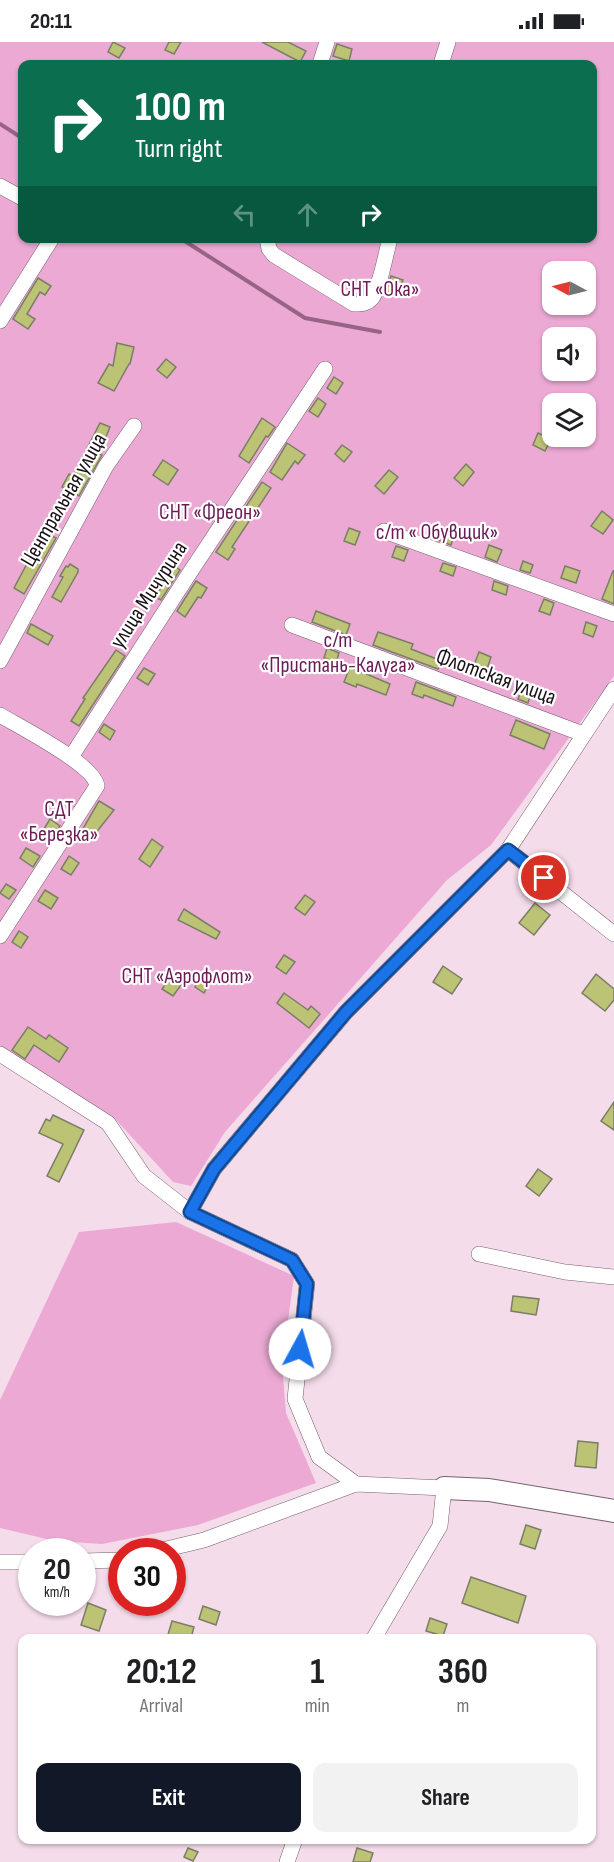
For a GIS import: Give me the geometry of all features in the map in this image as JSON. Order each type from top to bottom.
[{"type":"street","points":[[321,60],[327,42]]},
{"type":"street","points":[[442,60],[448,42]]},
{"type":"street","points":[[1,187],[18,196]]},
{"type":"street","points":[[0,321],[49,243]]},
{"type":"street","points":[[268,243],[274,255],[354,304],[362,304],[371,300],[389,243]]},
{"type":"street","name":"улица Мичурина","points":[[71,757],[325,369]]},
{"type":"street","name":"Центральная улица","points":[[0,661],[106,466],[134,426]]},
{"type":"street","points":[[384,531],[614,614]]},
{"type":"street","name":"Флотская улица","points":[[292,625],[583,734]]},
{"type":"street","points":[[190,1212],[214,1169],[346,1012],[508,850],[614,689]]},
{"type":"street","points":[[0,715],[71,757],[97,780],[97,786],[0,936]]},
{"type":"street","points":[[508,850],[614,934]]},
{"type":"street","points":[[0,1054],[108,1123],[144,1176],[190,1212],[292,1260],[307,1284],[295,1399],[319,1457],[356,1484]]},
{"type":"street","points":[[479,1254],[565,1272],[614,1277]]},
{"type":"street","points":[[186,1544],[204,1540],[356,1484],[489,1490],[614,1511]]},
{"type":"street","points":[[376,1634],[440,1526],[444,1488]]},
{"type":"street","points":[[0,1562],[18,1562]]},
{"type":"street","points":[[287,1862],[293,1844]]},
{"type":"green space","points":[[0,42],[614,42],[614,676],[491,845],[447,880],[225,1132],[191,1186],[173,1182],[117,1121],[0,1047]]},
{"type":"green space","points":[[176,1222],[294,1276],[282,1365],[286,1413],[316,1483],[198,1525],[132,1538],[108,1538],[108,1543],[102,1544],[96,1544],[96,1538],[42,1538],[0,1528],[0,1400],[79,1232]]},
{"type":"building","points":[[113,42],[125,48],[119,58],[108,52]]},
{"type":"building","points":[[169,42],[181,42],[174,54],[165,50]]},
{"type":"building","points":[[262,42],[288,42],[306,51],[301,60],[296,60]]},
{"type":"building","points":[[337,44],[352,49],[349,60],[333,56]]},
{"type":"building","points":[[391,276],[403,280],[397,295],[386,291]]},
{"type":"building","points":[[38,278],[51,286],[45,295],[40,292],[27,314],[35,319],[28,329],[13,319]]},
{"type":"building","points":[[117,343],[134,347],[130,364],[114,391],[98,383],[109,364],[113,366]]},
{"type":"building","points":[[166,359],[176,367],[167,378],[157,370]]},
{"type":"building","points":[[334,377],[343,383],[336,394],[327,388]]},
{"type":"building","points":[[318,398],[326,404],[318,417],[309,411]]},
{"type":"building","points":[[262,418],[275,427],[268,437],[266,436],[249,463],[239,456]]},
{"type":"building","points":[[100,423],[110,427],[99,454],[102,455],[79,496],[62,487],[69,474],[73,476]]},
{"type":"building","points":[[538,433],[542,435],[542,447],[547,447],[545,451],[533,445]]},
{"type":"building","points":[[287,443],[305,455],[298,464],[295,461],[282,480],[270,472]]},
{"type":"building","points":[[342,445],[352,452],[344,462],[335,454]]},
{"type":"building","points":[[163,460],[178,470],[168,485],[153,475]]},
{"type":"building","points":[[466,464],[474,472],[463,486],[454,478]]},
{"type":"building","points":[[389,470],[398,477],[384,494],[375,486]]},
{"type":"building","points":[[262,482],[271,488],[232,547],[235,549],[228,560],[216,552]]},
{"type":"building","points":[[213,503],[221,508],[212,521],[205,516]]},
{"type":"building","points":[[602,511],[613,520],[603,534],[591,526]]},
{"type":"building","points":[[349,528],[360,532],[355,545],[344,541]]},
{"type":"building","points":[[442,529],[455,533],[451,545],[438,540]]},
{"type":"building","points":[[44,532],[56,538],[24,594],[14,588]]},
{"type":"building","points":[[489,545],[502,550],[497,562],[485,557]]},
{"type":"building","points":[[396,546],[408,550],[404,561],[392,557]]},
{"type":"building","points":[[523,561],[533,565],[530,573],[520,570]]},
{"type":"building","points":[[443,563],[456,567],[453,576],[440,571]]},
{"type":"building","points":[[70,564],[78,569],[78,572],[61,602],[52,597],[63,577],[60,576]]},
{"type":"building","points":[[173,565],[180,570],[161,600],[155,597]]},
{"type":"building","points":[[565,566],[580,571],[576,583],[561,578]]},
{"type":"building","points":[[614,571],[614,604],[602,599]]},
{"type":"building","points":[[196,581],[207,588],[185,617],[177,611]]},
{"type":"building","points":[[494,581],[508,586],[506,595],[492,590]]},
{"type":"building","points":[[544,599],[554,603],[550,615],[539,611]]},
{"type":"building","points":[[316,611],[350,624],[346,635],[312,622]]},
{"type":"building","points":[[586,622],[597,626],[593,637],[583,633]]},
{"type":"building","points":[[31,624],[53,636],[48,645],[27,633]]},
{"type":"building","points":[[378,632],[413,644],[411,649],[442,661],[438,669],[373,645]]},
{"type":"building","points":[[327,648],[339,653],[336,662],[324,658]]},
{"type":"building","points":[[116,650],[125,656],[79,726],[71,721],[85,699],[83,698]]},
{"type":"building","points":[[479,652],[491,657],[484,678],[471,673]]},
{"type":"building","points":[[350,667],[390,684],[386,695],[357,684],[356,687],[344,682]]},
{"type":"building","points":[[144,668],[155,674],[148,685],[137,678]]},
{"type":"building","points":[[416,682],[456,697],[453,706],[424,695],[423,698],[412,694]]},
{"type":"building","points":[[522,689],[531,693],[528,703],[518,699]]},
{"type":"building","points":[[516,720],[550,734],[544,749],[510,735]]},
{"type":"building","points":[[104,724],[115,731],[110,740],[99,732]]},
{"type":"building","points":[[99,801],[114,810],[91,839],[81,832]]},
{"type":"building","points":[[50,819],[60,826],[52,838],[42,832]]},
{"type":"building","points":[[152,839],[163,847],[150,867],[139,859]]},
{"type":"building","points":[[26,848],[40,856],[33,867],[20,858]]},
{"type":"building","points":[[69,856],[79,863],[71,875],[61,869]]},
{"type":"building","points":[[6,884],[16,890],[9,899],[0,893]]},
{"type":"building","points":[[45,890],[58,898],[51,909],[38,901]]},
{"type":"building","points":[[305,895],[315,902],[305,915],[295,908]]},
{"type":"building","points":[[535,903],[550,915],[534,935],[519,923]]},
{"type":"building","points":[[184,909],[220,932],[216,939],[178,920]]},
{"type":"building","points":[[19,931],[28,937],[21,948],[12,942]]},
{"type":"building","points":[[284,955],[295,962],[286,974],[276,967]]},
{"type":"building","points":[[443,966],[462,979],[452,994],[433,982]]},
{"type":"building","points":[[173,973],[184,981],[173,996],[162,989]]},
{"type":"building","points":[[203,973],[212,978],[204,993],[195,987]]},
{"type":"building","points":[[596,974],[614,989],[614,1000],[605,1011],[582,993]]},
{"type":"building","points":[[284,993],[308,1010],[311,1006],[320,1014],[309,1028],[277,1003]]},
{"type":"building","points":[[28,1027],[46,1039],[49,1035],[68,1048],[59,1062],[34,1045],[25,1059],[12,1050]]},
{"type":"building","points":[[614,1102],[614,1130],[601,1121]]},
{"type":"building","points":[[53,1115],[84,1130],[59,1182],[47,1176],[63,1144],[39,1133],[46,1119],[50,1121]]},
{"type":"building","points":[[538,1169],[552,1179],[539,1196],[526,1186]]},
{"type":"building","points":[[513,1296],[539,1299],[536,1315],[511,1311]]},
{"type":"building","points":[[578,1441],[598,1443],[596,1468],[575,1466]]},
{"type":"building","points":[[526,1525],[541,1530],[535,1549],[520,1544]]},
{"type":"building","points":[[471,1577],[526,1596],[518,1623],[462,1603]]},
{"type":"building","points":[[96,1606],[106,1610],[99,1631],[81,1625],[84,1616],[96,1616]]},
{"type":"building","points":[[203,1606],[220,1612],[216,1625],[199,1619]]},
{"type":"building","points":[[430,1618],[447,1624],[444,1634],[426,1631]]},
{"type":"building","points":[[172,1621],[194,1627],[192,1634],[168,1634]]},
{"type":"building","points":[[188,1848],[198,1852],[193,1861],[184,1857]]},
{"type":"building","points":[[357,1848],[373,1853],[370,1862],[353,1862]]},
{"type":"waterway","points":[[0,124],[18,135]]},
{"type":"waterway","points":[[188,243],[305,318],[380,332]]},
{"type":"route","points":[[300,1349],[307,1284],[292,1260],[190,1212],[214,1169],[346,1012],[508,850],[544,878]]},
{"type":"park label","name":"СНТ «Ока»","points":[[380,289]]},
{"type":"park label","name":"СНТ «Фреон»","points":[[210,512]]},
{"type":"park label","name":"с/т « Обувщик»","points":[[437,532]]},
{"type":"park label","name":"с/т «Пристань-Калуга»","points":[[338,652]]},
{"type":"park label","name":"СДТ «Березка»","points":[[59,822]]},
{"type":"park label","name":"СНТ «Аэрофлот»","points":[[187,976]]}]
